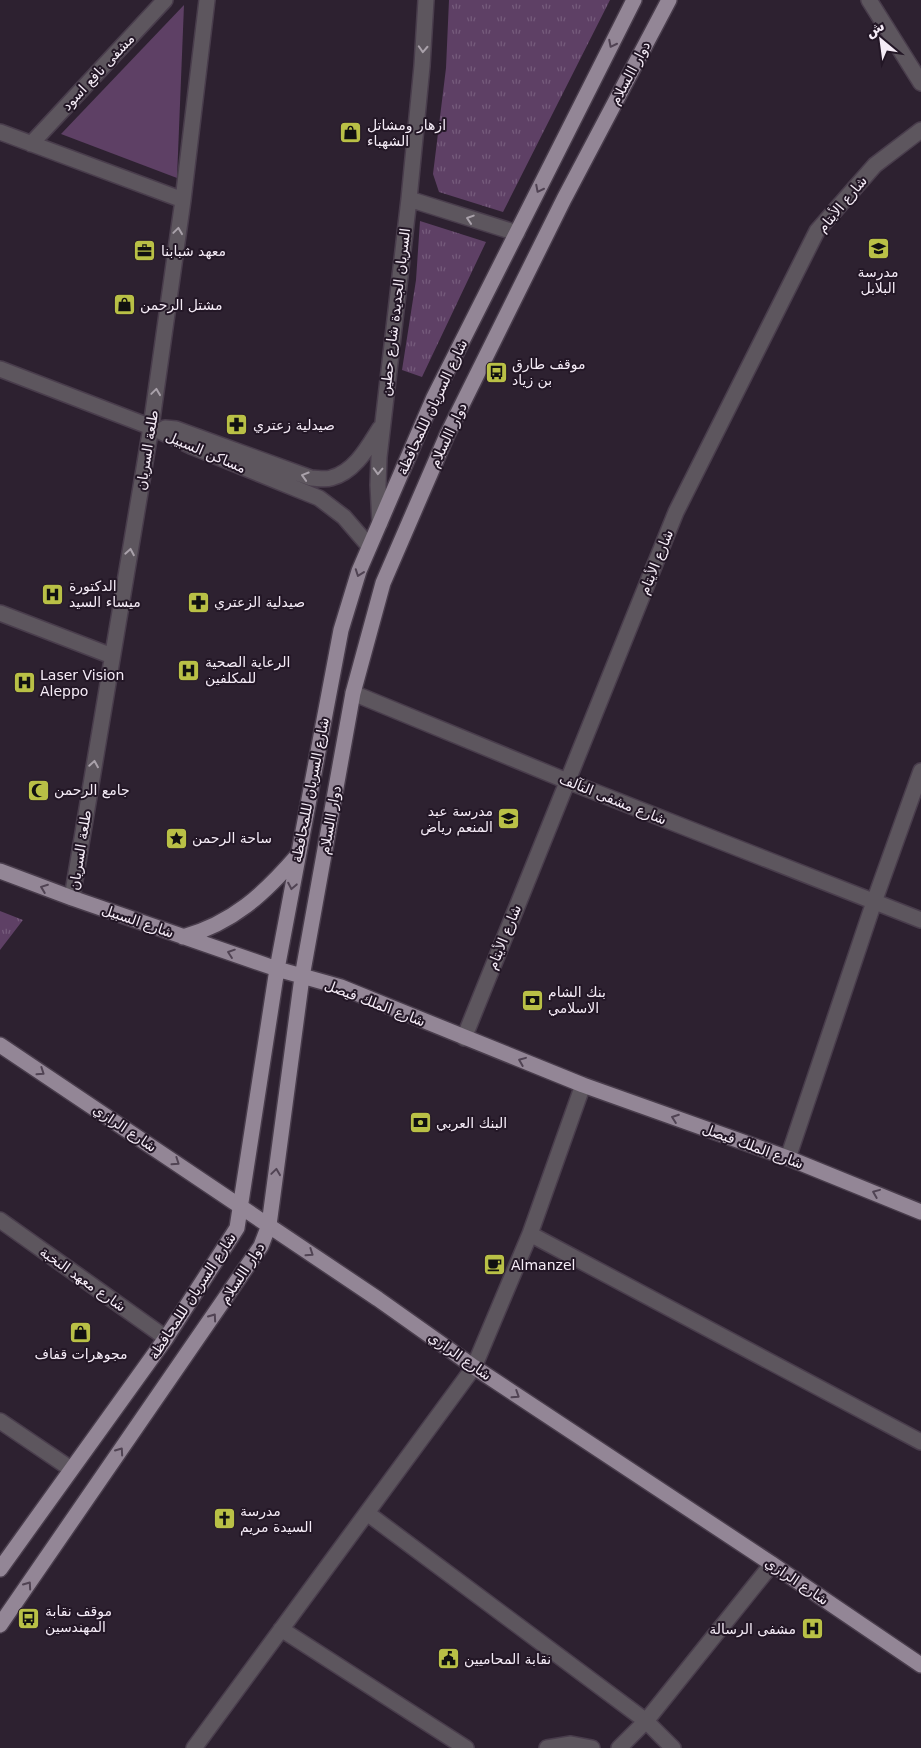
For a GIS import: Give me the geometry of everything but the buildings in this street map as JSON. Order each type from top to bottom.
[{"type":"main road","name":"شارع السريان لللمحافظة","points":[[0,1569],[166,1338],[237,1228],[277,969],[298,855],[341,630],[359,571],[434,397],[634,0]]},
{"type":"main road","name":"دوار االسلام","points":[[0,1625],[261,1246],[269,1225],[302,977],[353,693],[383,583],[447,435],[564,199],[669,0]]},
{"type":"main road","points":[[184,937],[204,931],[247,907],[271,886],[298,855]]},
{"type":"main road","name":"شارع السبيل","points":[[0,871],[277,969]]},
{"type":"main road","name":"شارع الملك فيصل","points":[[277,969],[341,987],[583,1085],[788,1158],[921,1212]]},
{"type":"main road","name":"شارع الرازي","points":[[0,1045],[240,1205],[474,1367],[921,1665]]},
{"type":"street","name":"مشفى نافع اسود","points":[[31,144],[165,0]]},
{"type":"street","name":"طلعة السريان","points":[[72,898],[151,427],[183,200],[206,0]]},
{"type":"street","name":"السريان الجديدة شارع حطين","points":[[380,523],[378,485],[381,425],[401,278],[422,66],[426,0]]},
{"type":"street","points":[[869,0],[921,83]]},
{"type":"street","name":"شارع الأيتام","points":[[464,1038],[676,512],[818,231],[875,165],[921,130]]},
{"type":"street","points":[[0,132],[183,200]]},
{"type":"street","points":[[409,199],[516,233]]},
{"type":"street","name":"مساكن السبيل","points":[[0,369],[151,427],[192,448],[319,498],[344,517],[369,546]]},
{"type":"street","name":"السريان الجديدة شارع حطين","points":[[151,427],[176,429],[311,478],[330,479],[343,474],[356,463],[381,425]]},
{"type":"street","points":[[0,613],[112,656]]},
{"type":"street","name":"شارع مشفى التآلف","points":[[353,693],[566,781],[921,920]]},
{"type":"street","points":[[788,1158],[874,902],[921,771]]},
{"type":"street","points":[[194,1748],[474,1367],[530,1234],[583,1085]]},
{"type":"street","name":"شارع معهد النخبة","points":[[0,1220],[166,1338]]},
{"type":"street","points":[[530,1234],[921,1442]]},
{"type":"street","points":[[0,1421],[71,1470]]},
{"type":"street","points":[[367,1513],[646,1721],[673,1748]]},
{"type":"street","points":[[620,1748],[646,1721],[772,1564]]},
{"type":"street","points":[[281,1629],[466,1748]]},
{"type":"street","points":[[546,1748],[571,1744],[592,1748]]},
{"type":"green space","points":[[449,0],[610,0],[503,212],[439,192],[433,174],[446,68]]},
{"type":"green space","points":[[184,5],[177,178],[61,134]]},
{"type":"green space","points":[[420,221],[486,242],[422,377],[402,370],[416,280]]},
{"type":"green space","points":[[0,911],[23,920],[0,950]]},
{"type":"place","name":"ازهار ومشاتل الشهباء","points":[[351,133]]},
{"type":"place","name":"مدرسة البلابل","points":[[878,249]]},
{"type":"place","name":"معهد شبابنا","points":[[145,251]]},
{"type":"place","name":"مشتل الرحمن","points":[[124,305]]},
{"type":"place","name":"موقف طارق بن زياد","points":[[496,372]]},
{"type":"place","name":"صيدلية زعتري","points":[[237,425]]},
{"type":"place","name":"الدكتورة ميساء السيد","points":[[53,594]]},
{"type":"place","name":"صيدلية الزعتري","points":[[198,602]]},
{"type":"place","name":"الرعاية الصحية للمكلفين","points":[[189,670]]},
{"type":"place","name":"Laser Vision Aleppo","points":[[24,683]]},
{"type":"place","name":"جامع الرحمن","points":[[38,790]]},
{"type":"place","name":"مدرسة عبد المنعم رياض","points":[[509,819]]},
{"type":"place","name":"ساحة الرحمن","points":[[176,838]]},
{"type":"place","name":"بنك الشام الاسلامي","points":[[532,1000]]},
{"type":"place","name":"البنك العربي","points":[[420,1123]]},
{"type":"place","name":"Almanzel","points":[[495,1265]]},
{"type":"place","name":"مجوهرات قفاف","points":[[81,1332]]},
{"type":"place","name":"مدرسة السيدة مريم","points":[[224,1519]]},
{"type":"place","name":"موقف نقابة المهندسين","points":[[29,1619]]},
{"type":"place","name":"مشفى الرسالة","points":[[812,1629]]},
{"type":"place","name":"نقابة المحاميين","points":[[448,1659]]}]
